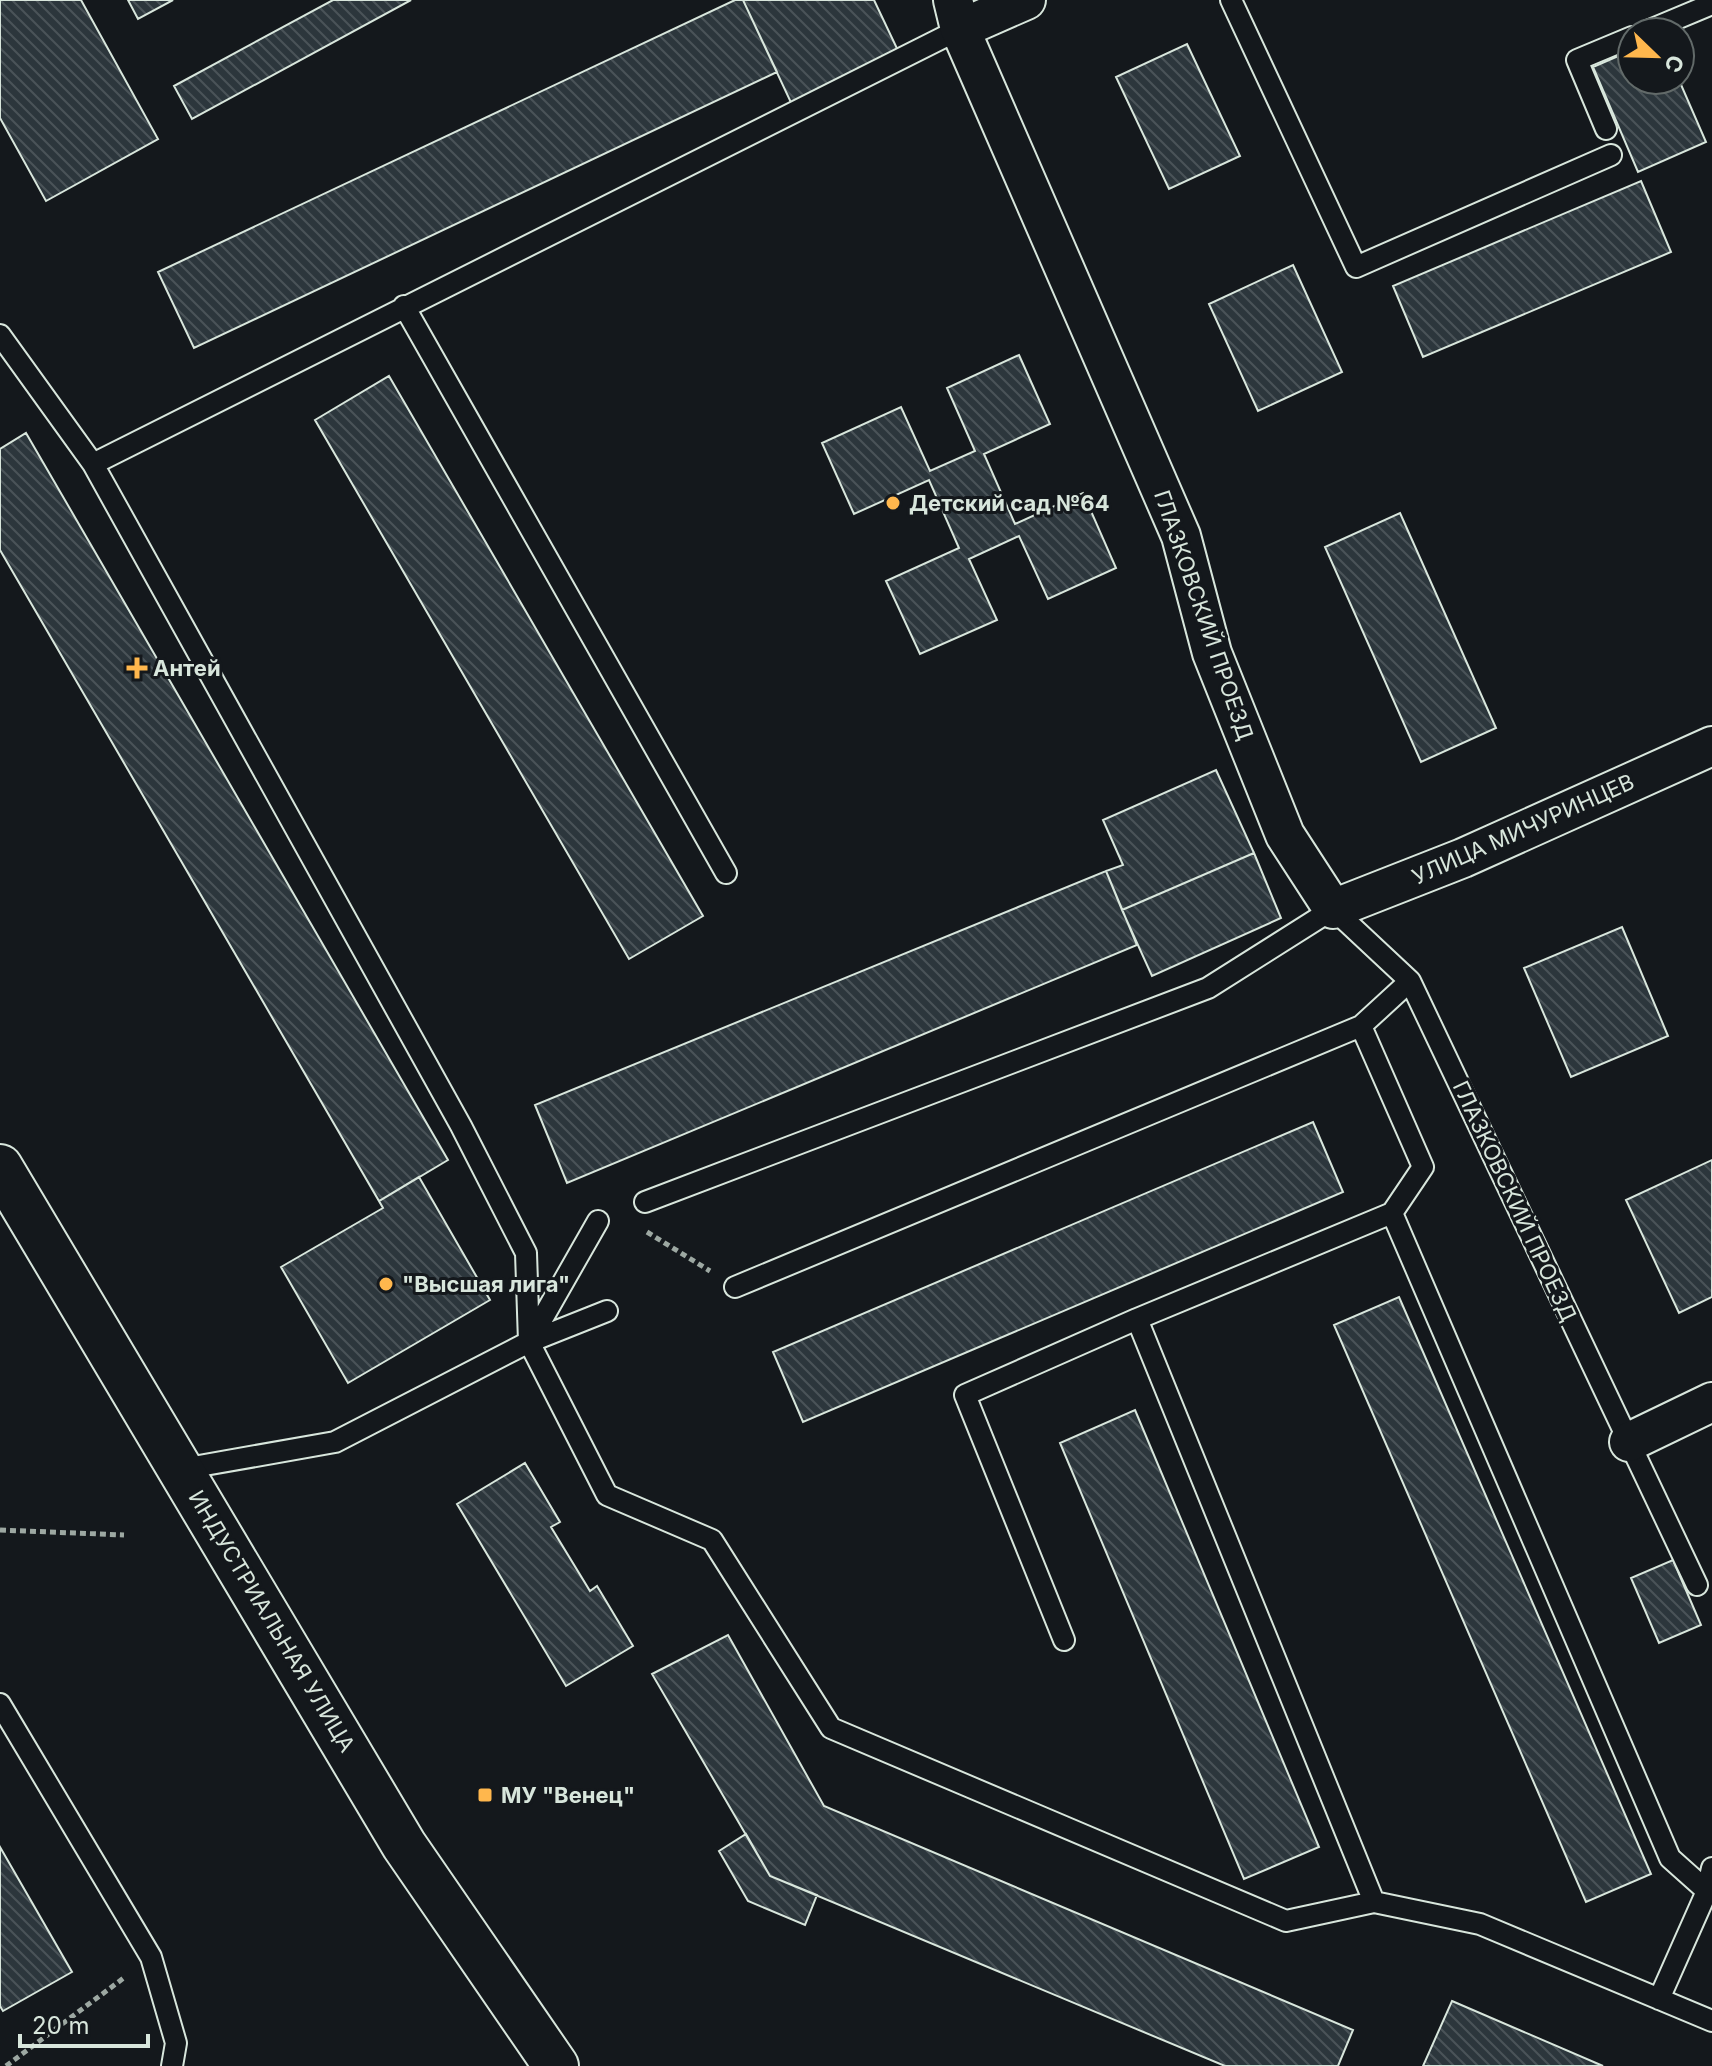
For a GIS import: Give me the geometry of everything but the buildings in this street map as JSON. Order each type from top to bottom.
[{"type":"highway","name":"ИНДУСТРИАЛЬНАЯ УЛИЦА","points":[[2,1173],[182,1469],[404,1845],[550,2060]]},
{"type":"street","points":[[957,15],[1026,0]]},
{"type":"street","name":"ГЛАЗКОВСКИЙ ПРОЕЗД","points":[[957,15],[1181,536],[1212,653],[1285,835],[1333,909]]},
{"type":"street","name":"УЛИЦА МИЧУРИНЦЕВ","points":[[1333,909],[1463,858],[1712,746]]},
{"type":"street","points":[[1629,1442],[1712,1402]]},
{"type":"lane","points":[[1231,0],[1356,267],[1611,155]]},
{"type":"lane","points":[[1683,16],[1712,4]]},
{"type":"lane","points":[[93,464],[404,306],[957,15]]},
{"type":"lane","points":[[1606,129],[1577,60],[1616,44]]},
{"type":"lane","points":[[404,306],[726,873]]},
{"type":"lane","points":[[0,335],[93,464],[461,1126],[526,1253],[529,1342],[607,1495],[712,1540],[831,1728],[1286,1921],[1374,1902],[1480,1924],[1712,2021]]},
{"type":"lane","points":[[645,1202],[1208,988],[1333,909]]},
{"type":"lane","name":"ГЛАЗКОВСКИЙ ПРОЕЗД","points":[[1333,909],[1410,981],[1697,1585]]},
{"type":"lane","points":[[735,1287],[1361,1026],[1410,981]]},
{"type":"lane","points":[[1064,1640],[965,1395],[1137,1319],[1392,1213],[1423,1167],[1361,1026]]},
{"type":"lane","points":[[1392,1213],[1670,1858],[1710,1892]]},
{"type":"lane","points":[[529,1342],[598,1221]]},
{"type":"lane","points":[[182,1469],[335,1442],[529,1342],[607,1311]]},
{"type":"lane","points":[[1137,1319],[1374,1902]]},
{"type":"lane","points":[[0,1704],[151,1957],[176,2043],[172,2066]]},
{"type":"lane","points":[[1659,1999],[1710,1892],[1712,1868]]},
{"type":"path","points":[[642,1229],[735,1287]]},
{"type":"path","points":[[0,1530],[124,1535]]},
{"type":"path","points":[[6,2066],[151,1957]]},
{"type":"place","name":"Детский сад №64","points":[[893,503]]},
{"type":"place","name":"Антей","points":[[137,668]]},
{"type":"place","name":"\"Высшая лига\"","points":[[386,1284]]},
{"type":"place","name":"МУ \"Венец\"","points":[[485,1795]]}]
